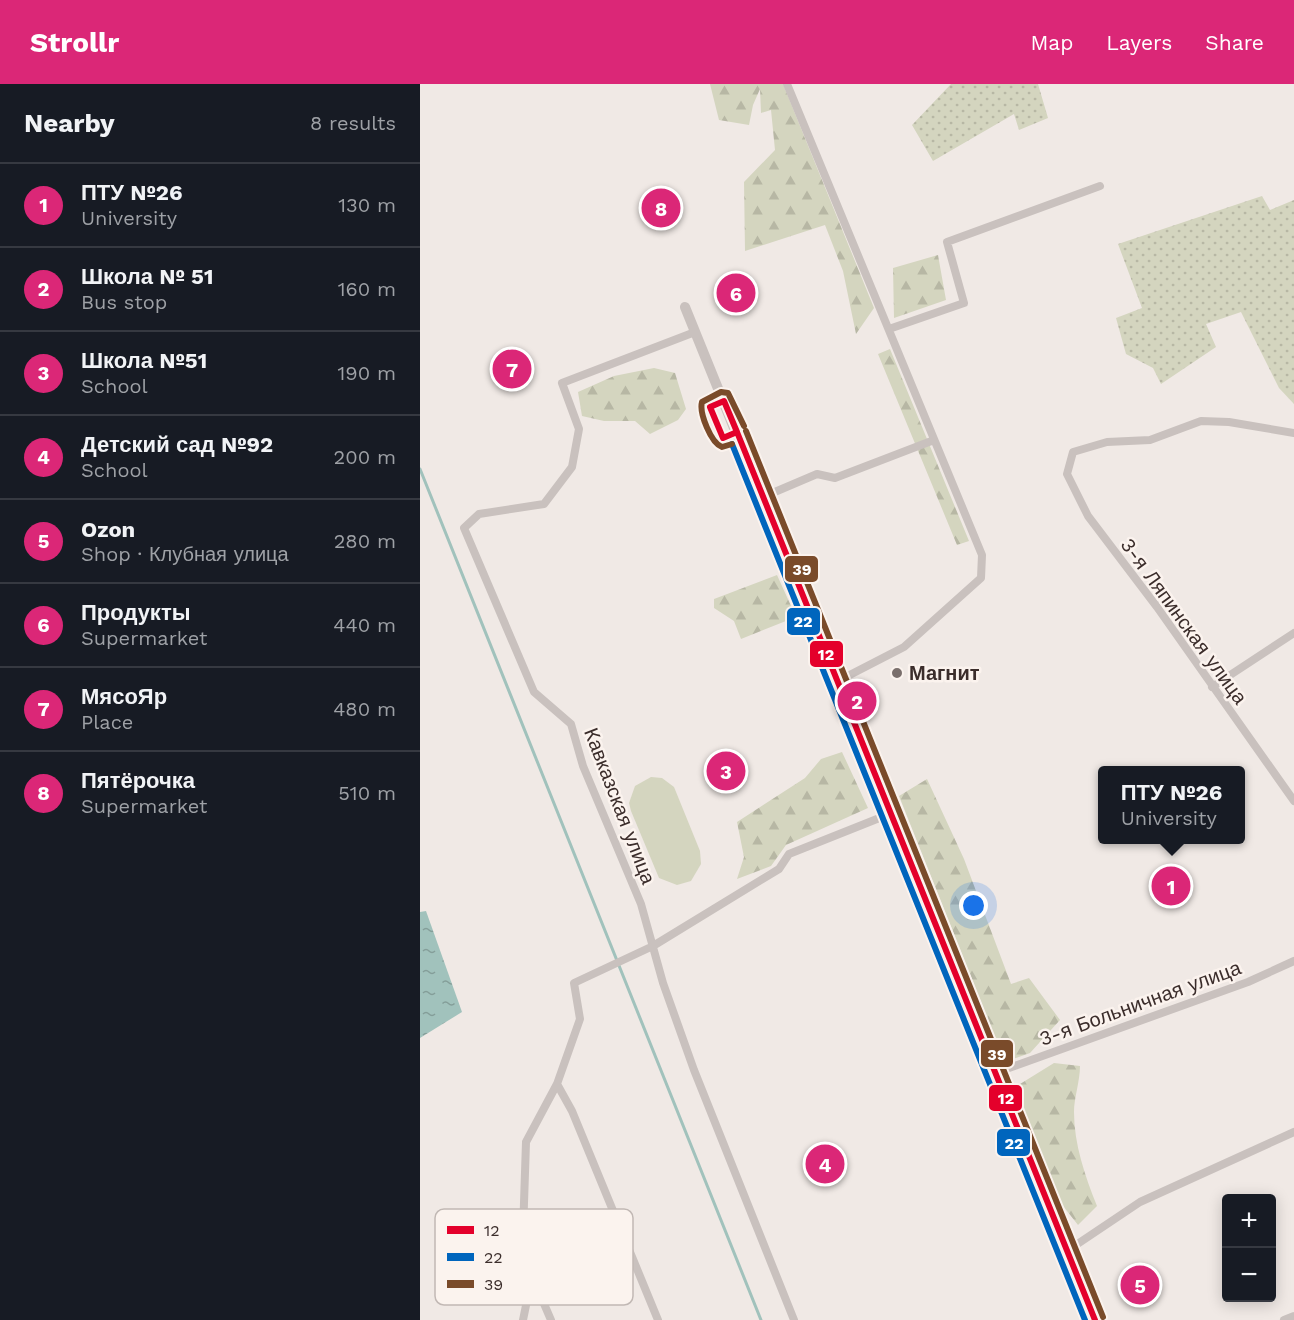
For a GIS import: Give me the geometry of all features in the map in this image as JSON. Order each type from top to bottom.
[{"type":"street","points":[[787,84],[982,555],[981,578],[904,647],[838,681]]},
{"type":"street","points":[[889,329],[964,303],[947,242],[1100,186]]},
{"type":"street","points":[[686,307],[1095,1320]]},
{"type":"street","name":"Кавказская улица","points":[[695,332],[562,383],[579,429],[572,467],[544,504],[479,514],[464,528],[534,692],[571,724],[583,766],[641,904],[663,983],[694,1070],[794,1320]]},
{"type":"street","name":"3-я Ляпинская улица","points":[[1294,433],[1229,422],[1201,421],[1150,440],[1107,442],[1073,452],[1067,474],[1088,516],[1157,607],[1294,801]]},
{"type":"street","points":[[763,496],[817,474],[835,478],[934,440]]},
{"type":"street","points":[[1212,687],[1294,633]]},
{"type":"street","points":[[524,1209],[526,1142],[557,1084],[580,1020],[574,983],[653,946],[779,869],[789,854],[892,813]]},
{"type":"street","name":"3-я Больничная улица","points":[[995,1073],[1248,982],[1294,962]]},
{"type":"street","points":[[557,1084],[572,1111],[612,1209]]},
{"type":"street","points":[[1067,1251],[1140,1202],[1294,1132]]},
{"type":"street","points":[[633,1259],[658,1320]]},
{"type":"street","points":[[524,1320],[527,1305]]},
{"type":"street","points":[[545,1305],[551,1320]]},
{"type":"street","points":[[1284,1320],[1294,1316]]},
{"type":"green space","points":[[710,84],[783,84],[874,308],[856,334],[843,271],[825,225],[745,251],[744,182],[775,150],[771,110],[761,113],[760,89],[753,105],[749,125],[719,120]]},
{"type":"green space","points":[[951,84],[1038,84],[1048,118],[1019,130],[1014,114],[933,161],[912,125]]},
{"type":"green space","points":[[1262,196],[1270,210],[1294,200],[1294,404],[1279,388],[1241,312],[1206,324],[1216,347],[1161,384],[1153,368],[1126,354],[1116,318],[1142,308],[1118,244]]},
{"type":"green space","points":[[938,255],[946,300],[894,318],[893,268]]},
{"type":"green space","points":[[890,349],[969,541],[957,545],[878,354]]},
{"type":"green space","points":[[654,368],[675,373],[686,409],[678,420],[650,434],[635,421],[604,421],[582,416],[578,392],[614,376]]},
{"type":"green space","points":[[777,575],[796,617],[741,639],[734,621],[714,608],[714,599]]},
{"type":"green space","points":[[842,752],[868,808],[786,845],[771,866],[737,879],[744,857],[737,822],[805,778],[821,759]]},
{"type":"green space","points":[[651,777],[662,778],[674,787],[700,851],[701,864],[691,881],[677,885],[659,878],[631,811],[629,803],[635,786]]},
{"type":"green space","points":[[927,779],[964,859],[1011,984],[1029,978],[1060,1020],[1030,1053],[1005,1062],[899,796]]},
{"type":"green space","points":[[1054,1063],[1080,1066],[1074,1124],[1084,1172],[1097,1206],[1078,1225],[1056,1197],[1015,1087]]},
{"type":"water","points":[[426,911],[462,1012],[420,1038],[420,912]]},
{"type":"waterway","points":[[420,469],[761,1320]]},
{"type":"transit line","name":"39","points":[[732,444],[722,447],[714,440],[704,420],[702,402],[721,392],[728,393],[744,426]]},
{"type":"transit line","name":"12","points":[[724,401],[737,432],[723,438],[710,407],[724,401]]},
{"type":"transit line","name":"39","points":[[746,431],[1103,1317]]},
{"type":"transit line","name":"12","points":[[737,432],[1095,1320]]},
{"type":"transit line","name":"22","points":[[732,444],[1085,1320]]},
{"type":"place","name":"Пятёрочка","points":[[661,208]]},
{"type":"place","name":"Продукты","points":[[736,293]]},
{"type":"place","name":"МясоЯр","points":[[512,369]]},
{"type":"place","name":"Магнит","points":[[897,673]]},
{"type":"place","name":"Школа № 51","points":[[857,701]]},
{"type":"place","name":"Школа №51","points":[[726,771]]},
{"type":"place","name":"ПТУ №26","points":[[1171,886]]},
{"type":"place","name":"Детский сад №92","points":[[825,1164]]},
{"type":"place","name":"Ozon","points":[[1140,1285]]}]
